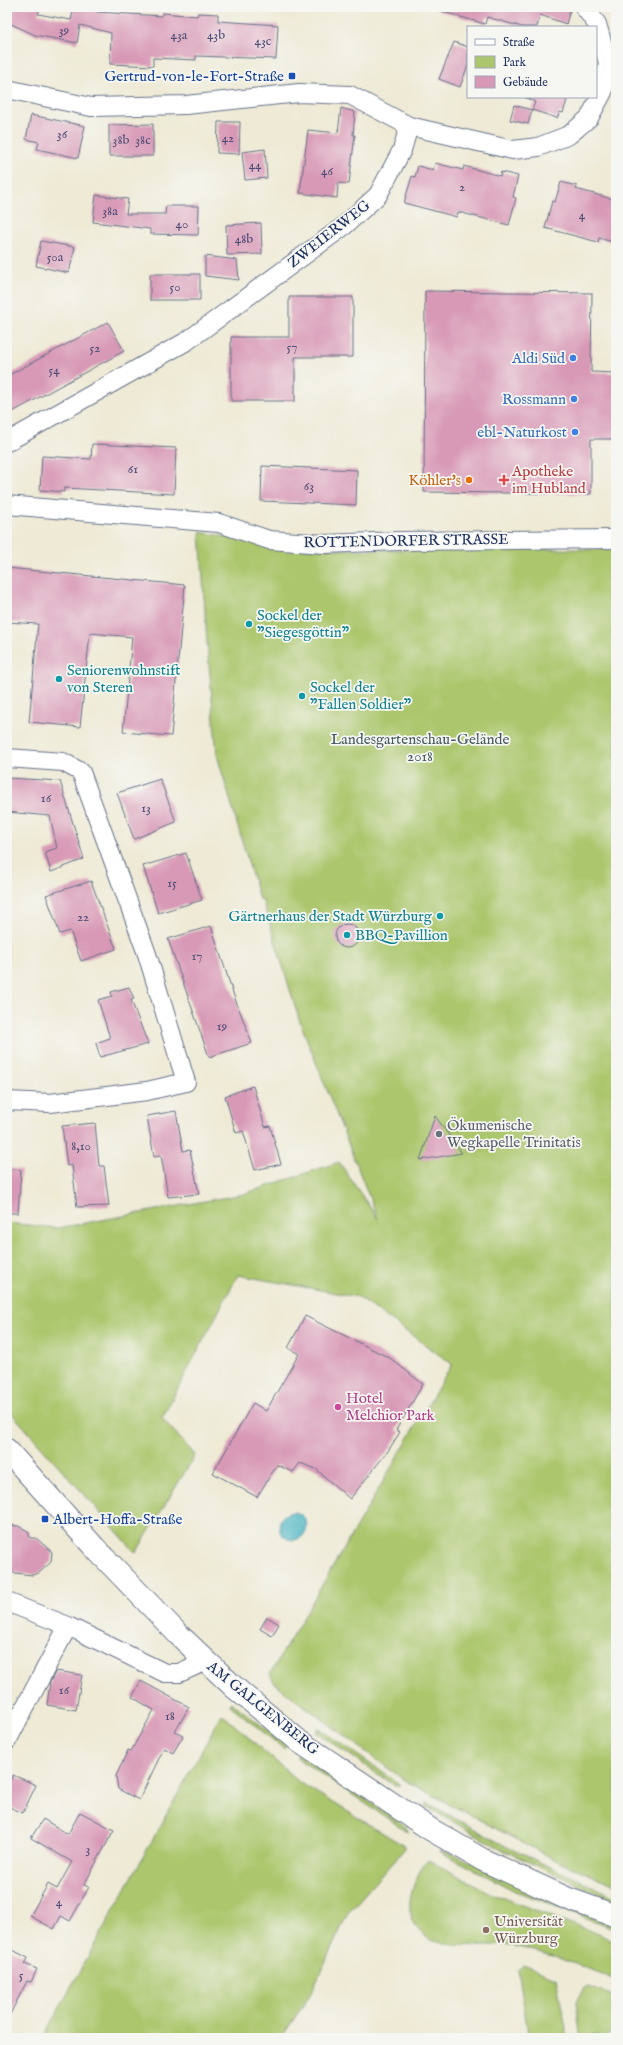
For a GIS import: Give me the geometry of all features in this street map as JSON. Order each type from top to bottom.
[{"type":"street","points":[[7,89],[21,94],[91,107],[186,105],[299,93],[350,95],[409,126],[513,150],[538,147],[569,135],[589,118],[603,92],[608,63],[597,24],[584,7]]},
{"type":"street","name":"ZWEIERWEG","points":[[7,442],[187,341],[344,226],[378,195],[402,150],[409,126]]},
{"type":"street","points":[[7,495],[15,506]]},
{"type":"street","name":"ROTTENDORFER STRASSE","points":[[15,506],[213,522],[269,540],[325,544],[399,541],[616,539]]},
{"type":"street","points":[[7,758],[63,762],[81,772],[148,954],[186,1082],[147,1091],[50,1103],[7,1101]]},
{"type":"street","name":"AM GALGENBERG","points":[[7,1450],[95,1548],[206,1661],[300,1742],[430,1829],[483,1860],[566,1898],[616,1916]]},
{"type":"street","points":[[7,1602],[68,1626],[165,1673],[179,1673],[206,1661]]},
{"type":"street","points":[[7,1741],[68,1626]]},
{"type":"green space","name":"Landesgartenschau-Gelände 2018","points":[[200,532],[289,548],[373,550],[616,549],[616,1885],[563,1864],[404,1780],[275,1684],[270,1674],[452,1364],[358,1297],[238,1275],[162,1418],[195,1455],[136,1553],[7,1408],[7,1223],[58,1228],[244,1194],[339,1162],[378,1219],[300,1022],[262,899],[259,899],[217,755],[207,643]]},
{"type":"green space","points":[[231,1702],[287,1745],[284,1749],[230,1705]]},
{"type":"green space","points":[[222,1714],[299,1782],[406,1847],[348,1913],[309,1997],[281,2038],[43,2038]]},
{"type":"green space","points":[[318,1728],[401,1785],[394,1785],[316,1732]]},
{"type":"green space","points":[[299,1754],[403,1824],[408,1832],[296,1757]]},
{"type":"green space","points":[[426,1802],[507,1847],[616,1897],[616,1902],[505,1851],[427,1807]]},
{"type":"green space","points":[[439,1851],[448,1852],[616,1924],[616,1929],[515,1891]]},
{"type":"green space","points":[[428,1860],[493,1894],[616,1941],[616,1979],[567,1961],[517,1947],[502,1945],[453,1945],[438,1942],[426,1937],[416,1926],[410,1910],[410,1904],[414,1883]]},
{"type":"green space","points":[[523,1965],[556,1978],[568,2038],[529,2038],[518,1970]]},
{"type":"green space","points":[[589,1987],[616,1997],[616,2033],[608,2034],[609,2038],[598,2038],[598,2035],[584,2037],[580,2033],[576,2001],[584,1988]]},
{"type":"water","points":[[293,1512],[303,1516],[307,1526],[303,1536],[293,1540],[283,1536],[279,1526],[283,1516]]},
{"type":"building","points":[[7,7],[41,7],[38,14],[71,20],[74,7],[98,7],[97,12],[162,16],[162,13],[197,16],[198,13],[218,14],[218,21],[278,25],[276,59],[196,56],[196,60],[153,58],[153,66],[110,64],[111,33],[80,25],[77,43],[35,35],[7,22]]},
{"type":"building","points":[[441,7],[571,7],[566,24],[540,15],[537,26],[518,26],[487,17],[485,24],[440,11]]},
{"type":"building","points":[[454,42],[467,47],[467,68],[460,87],[439,79]]},
{"type":"building","points":[[526,98],[568,98],[563,113],[560,112],[557,118],[532,110],[535,102]]},
{"type":"building","points":[[514,105],[532,110],[528,124],[510,120]]},
{"type":"building","points":[[341,108],[355,112],[353,135],[355,135],[349,184],[338,183],[337,198],[300,193],[308,130],[338,133]]},
{"type":"building","points":[[31,115],[85,126],[78,158],[37,149],[39,142],[26,139]]},
{"type":"building","points":[[218,122],[240,122],[239,154],[217,153]]},
{"type":"building","points":[[153,124],[153,156],[109,156],[109,125]]},
{"type":"building","points":[[265,149],[267,178],[245,180],[242,152]]},
{"type":"building","points":[[435,163],[463,170],[464,166],[500,176],[501,172],[518,176],[513,197],[516,198],[509,225],[458,212],[457,217],[404,203],[412,176],[415,177],[418,166],[433,170]]},
{"type":"building","points":[[561,182],[577,186],[576,189],[616,200],[616,243],[599,238],[598,242],[545,228],[552,201],[555,202]]},
{"type":"building","points":[[96,195],[128,199],[126,214],[165,214],[166,206],[199,206],[198,235],[150,234],[150,229],[93,222]]},
{"type":"building","points":[[261,223],[262,254],[227,255],[226,225]]},
{"type":"building","points":[[41,241],[75,247],[69,273],[36,266]]},
{"type":"building","points":[[205,256],[237,260],[239,280],[205,276]]},
{"type":"building","points":[[150,274],[200,274],[200,300],[150,300]]},
{"type":"building","points":[[425,291],[592,293],[591,372],[616,373],[616,439],[591,439],[591,494],[424,492]]},
{"type":"building","points":[[289,297],[353,297],[353,357],[295,357],[295,401],[231,401],[231,337],[289,337]]},
{"type":"building","points":[[108,322],[124,351],[7,415],[7,376]]},
{"type":"building","points":[[92,444],[176,448],[174,494],[64,488],[64,492],[40,490],[42,456],[91,459]]},
{"type":"building","points":[[262,466],[357,470],[356,505],[261,501]]},
{"type":"building","name":"Seniorenwohnstift von Steren","points":[[7,568],[185,585],[171,736],[123,732],[132,637],[90,633],[80,727],[29,722],[38,624],[7,622]]},
{"type":"building","points":[[7,778],[60,781],[84,859],[51,872],[45,852],[57,848],[50,816],[7,812]]},
{"type":"building","points":[[160,779],[176,822],[134,839],[117,793]]},
{"type":"building","points":[[186,853],[202,900],[158,913],[143,866]]},
{"type":"building","points":[[91,881],[116,949],[81,961],[70,931],[60,934],[46,895]]},
{"type":"building","name":"BBQ-Pavillion","points":[[347,924],[355,928],[359,936],[355,944],[347,948],[339,944],[335,936],[339,928]]},
{"type":"building","points":[[211,926],[234,996],[252,1043],[209,1057],[168,939]]},
{"type":"building","points":[[129,987],[134,999],[131,1000],[148,1044],[100,1057],[96,1043],[110,1038],[98,1000],[112,996],[111,992]]},
{"type":"building","points":[[253,1086],[265,1127],[270,1126],[281,1164],[255,1170],[243,1131],[236,1133],[225,1096]]},
{"type":"building","points":[[176,1111],[183,1151],[190,1150],[199,1194],[168,1197],[161,1155],[154,1157],[147,1116]]},
{"type":"building","name":"Ökumenische Wegkapelle Trinitatis","points":[[435,1116],[462,1153],[420,1160]]},
{"type":"building","points":[[95,1123],[99,1166],[104,1166],[109,1206],[77,1207],[72,1165],[67,1166],[62,1126]]},
{"type":"building","points":[[7,1168],[21,1170],[18,1213],[7,1213]]},
{"type":"building","name":"Hotel Melchior Park","points":[[305,1316],[390,1358],[423,1384],[396,1430],[400,1432],[388,1451],[350,1499],[316,1469],[300,1463],[293,1472],[277,1465],[257,1497],[213,1473],[253,1403],[266,1411],[299,1354],[288,1348]]},
{"type":"building","points":[[7,1525],[18,1526],[28,1531],[30,1538],[36,1538],[52,1552],[51,1562],[39,1573],[32,1575],[7,1572]]},
{"type":"building","points":[[267,1617],[279,1624],[272,1636],[260,1629]]},
{"type":"building","points":[[56,1671],[82,1675],[76,1710],[47,1705],[50,1682]]},
{"type":"building","points":[[141,1681],[189,1707],[175,1732],[183,1736],[173,1753],[164,1748],[139,1800],[118,1789],[116,1776],[128,1750],[131,1751],[154,1710],[132,1697]]},
{"type":"building","points":[[13,1775],[36,1785],[23,1813],[7,1806],[7,1787]]},
{"type":"building","points":[[80,1812],[114,1830],[84,1885],[89,1887],[70,1921],[61,1916],[54,1929],[30,1916],[48,1884],[57,1889],[72,1862],[31,1838],[43,1819],[68,1834]]},
{"type":"building","points":[[7,1947],[28,1958],[25,1964],[37,1969],[31,1982],[27,1981],[7,2020]]},
{"type":"place","name":"Gertrud-von-le-Fort-Straße","points":[[292,76]]},
{"type":"place","name":"Aldi Süd","points":[[573,358]]},
{"type":"place","name":"Rossmann","points":[[574,399]]},
{"type":"place","name":"ebl-Naturkost","points":[[575,432]]},
{"type":"place","name":"Köhler's","points":[[469,480]]},
{"type":"place","name":"Apotheke im Hubland","points":[[504,480]]},
{"type":"place","name":"Sockel der \"Siegesgöttin\"","points":[[249,624]]},
{"type":"place","name":"Seniorenwohnstift von Steren","points":[[59,679]]},
{"type":"place","name":"Sockel der \"Fallen Soldier\"","points":[[302,696]]},
{"type":"place","name":"Gärtnerhaus der Stadt Würzburg","points":[[440,916]]},
{"type":"place","name":"BBQ-Pavillion","points":[[347,935]]},
{"type":"place","name":"Ökumenische Wegkapelle Trinitatis","points":[[439,1134]]},
{"type":"place","name":"Hotel Melchior Park","points":[[338,1407]]},
{"type":"place","name":"Albert-Hoffa-Straße","points":[[45,1519]]},
{"type":"place","name":"Universität Würzburg","points":[[486,1930]]}]
